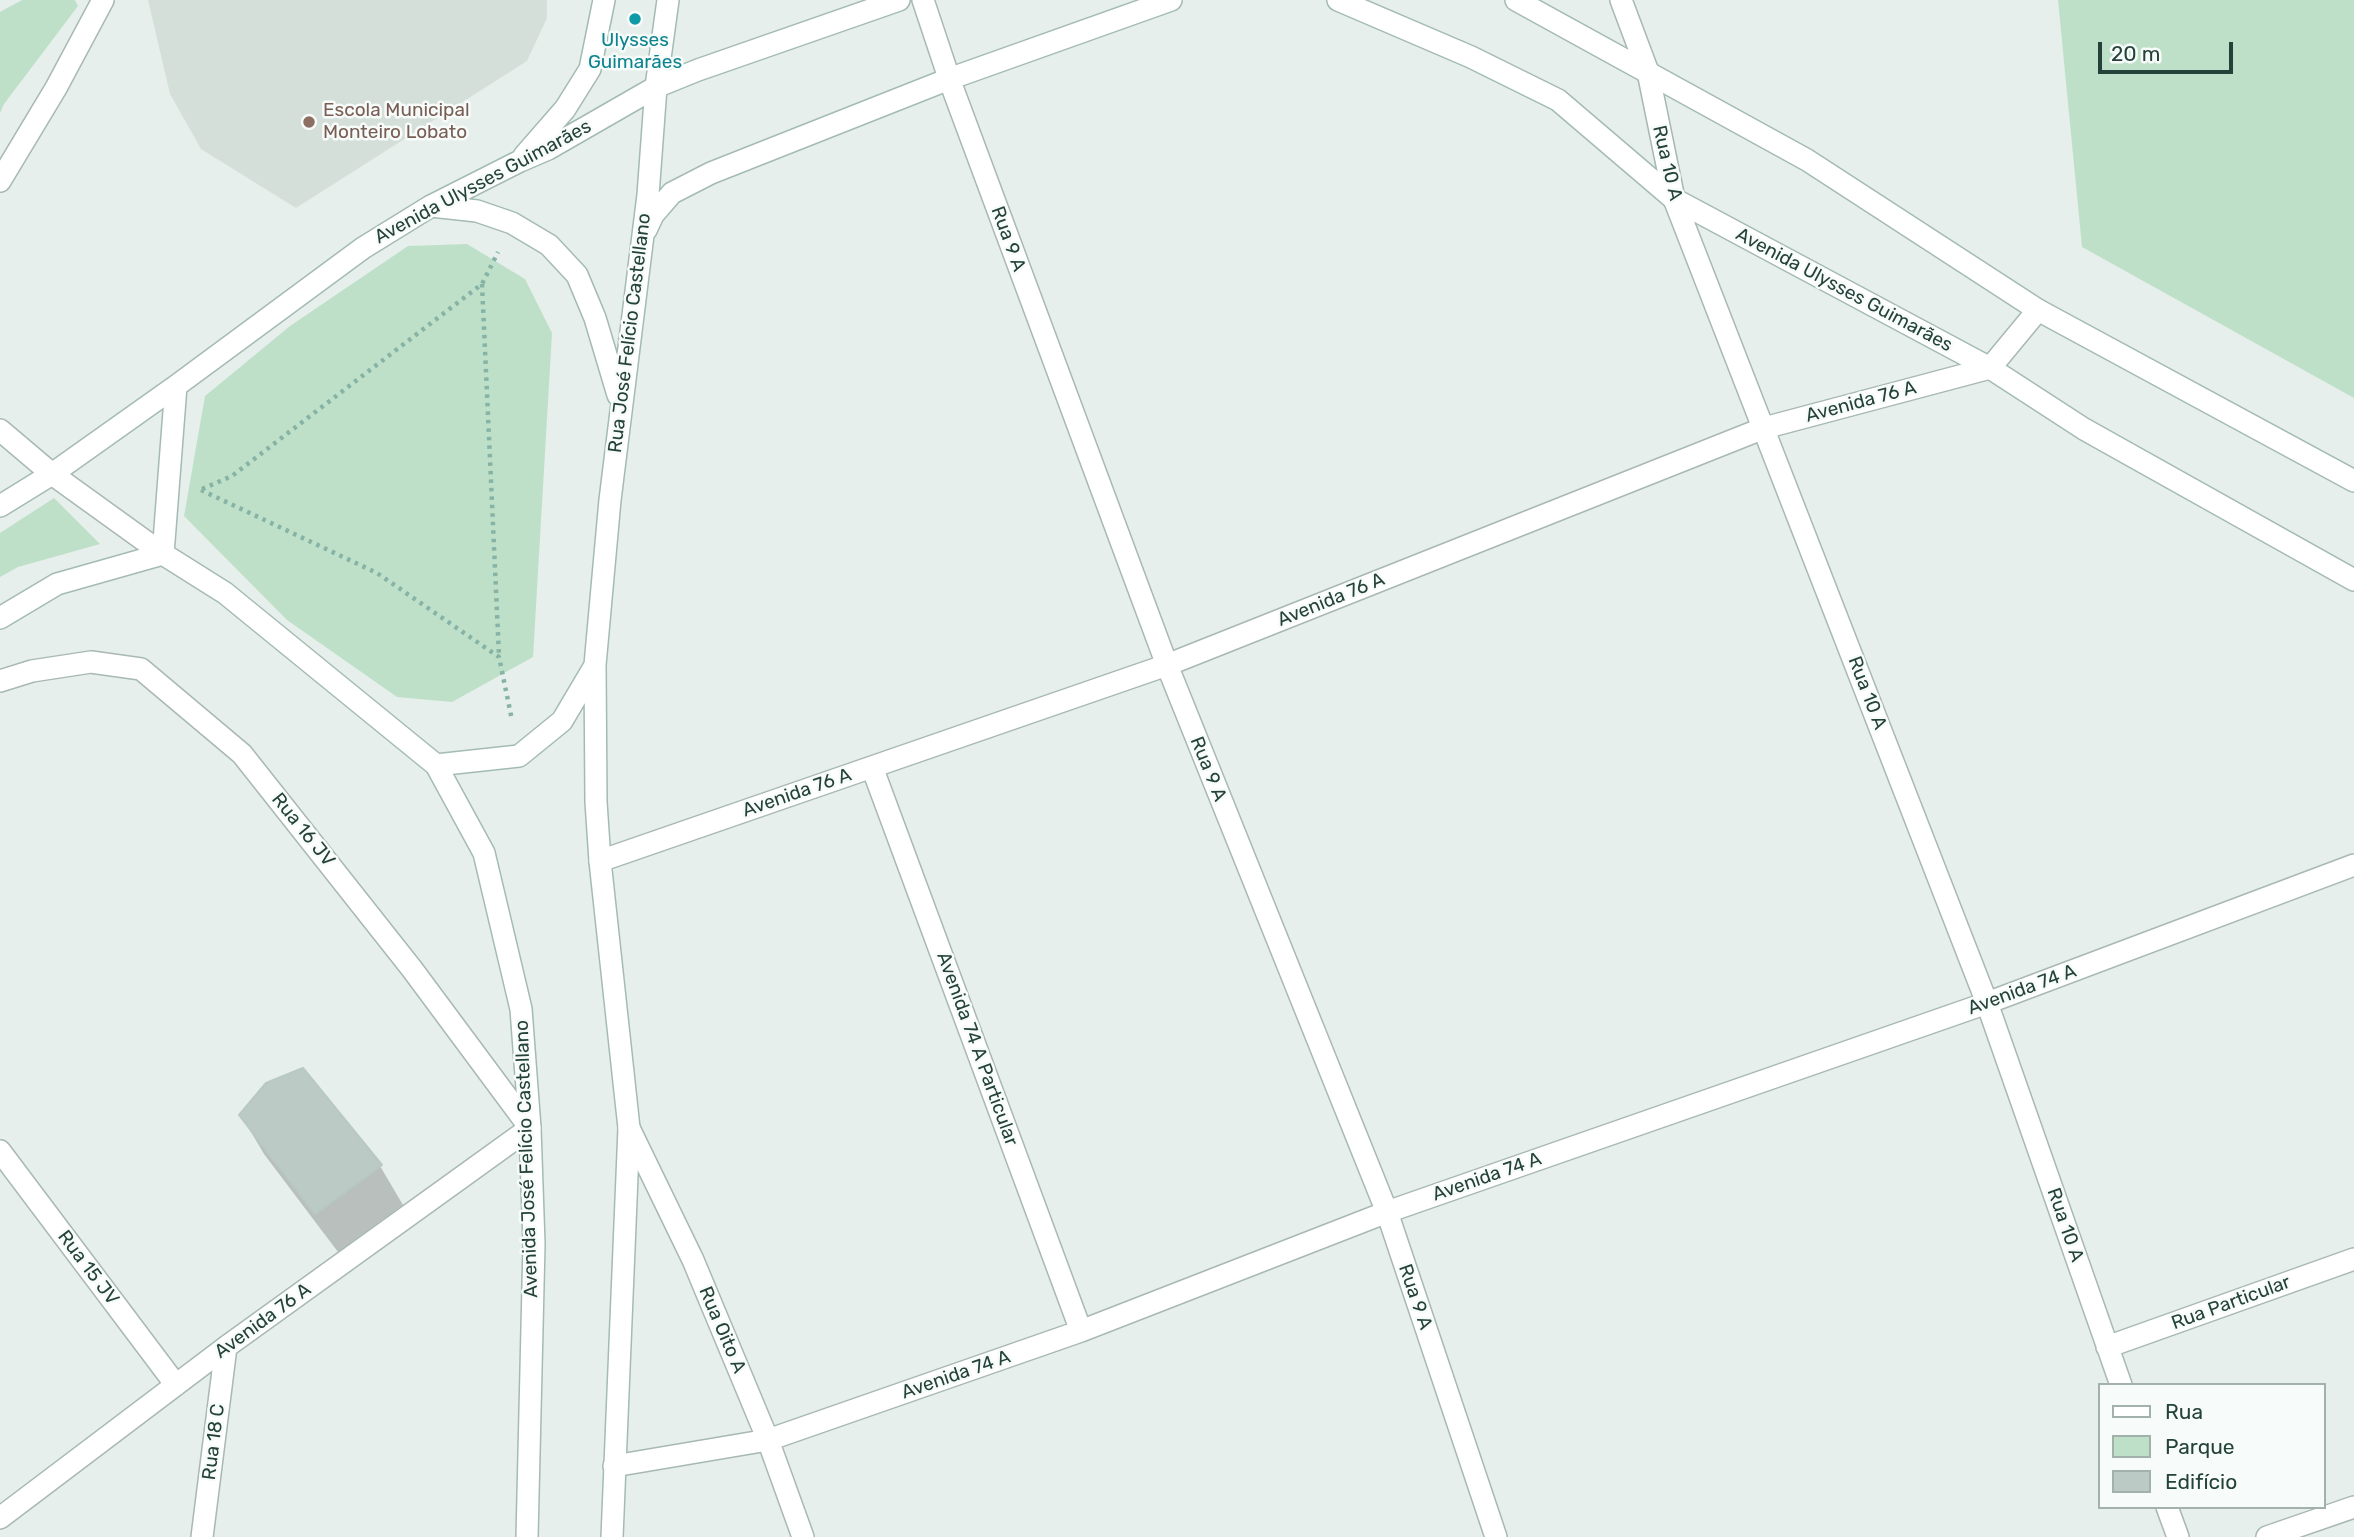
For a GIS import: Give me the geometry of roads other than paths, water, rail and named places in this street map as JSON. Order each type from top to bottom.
[{"type":"street","points":[[0,181],[56,88],[103,0]]},
{"type":"street","points":[[520,161],[565,108],[590,69],[604,0]]},
{"type":"street","name":"Rua José Felício Castellano","points":[[595,666],[621,404],[648,194],[656,87],[668,0]]},
{"type":"street","name":"Avenida Ulysses Guimarães","points":[[0,506],[52,474],[176,386],[363,247],[431,206],[548,149],[656,87],[900,0]]},
{"type":"street","name":"Rua 9 A","points":[[923,0],[949,79],[1167,666],[1387,1212],[1496,1537]]},
{"type":"street","points":[[641,242],[653,215],[672,193],[711,173],[1139,6],[1171,0]]},
{"type":"street","name":"Avenida Ulysses Guimarães","points":[[1338,0],[1471,57],[1558,100],[1674,199],[1990,368],[2084,429],[2354,580]]},
{"type":"street","points":[[1516,0],[1807,160],[2038,310],[2354,481]]},
{"type":"street","name":"Rua 10 A","points":[[1621,0],[1648,72],[1674,199],[1987,1003],[2121,1383]]},
{"type":"street","points":[[431,206],[477,211],[512,223],[549,245],[577,275],[595,318],[621,404]]},
{"type":"street","points":[[1990,368],[2038,310]]},
{"type":"street","name":"Avenida 76 A","points":[[600,861],[1167,666],[1764,428],[1990,368]]},
{"type":"street","points":[[0,618],[57,584],[163,554],[176,386]]},
{"type":"street","name":"Avenida José Felício Castellano","points":[[0,430],[52,474],[163,554],[225,593],[436,765],[484,853],[521,1009],[530,1128],[534,1244],[527,1537]]},
{"type":"street","name":"Rua 16 JV","points":[[0,681],[32,671],[91,662],[141,669],[242,754],[412,969],[530,1128]]},
{"type":"street","points":[[436,765],[519,756],[562,721],[595,666]]},
{"type":"street","points":[[595,666],[596,802],[600,861],[629,1128],[611,1537]]},
{"type":"street","name":"Avenida 74 A Particular","points":[[872,767],[1081,1331]]},
{"type":"street","name":"Avenida 74 A","points":[[614,1466],[768,1440],[1081,1331],[1387,1212],[1987,1003],[2354,865]]},
{"type":"street","name":"Avenida 76 A","points":[[0,1518],[226,1347],[530,1128]]},
{"type":"street","name":"Rua Oito A","points":[[629,1128],[693,1260],[768,1440],[803,1537]]},
{"type":"street","name":"Rua 15 JV","points":[[0,1151],[176,1385]]},
{"type":"street","name":"Rua Particular","points":[[2108,1347],[2354,1259]]},
{"type":"street","name":"Rua 18 C","points":[[202,1537],[226,1347]]},
{"type":"street","points":[[2267,1537],[2354,1507]]},
{"type":"street","points":[[2168,1509],[2178,1537]]},
{"type":"place","name":"Ulysses Guimarães","points":[[635,19]]},
{"type":"place","name":"Escola Municipal Monteiro Lobato","points":[[309,122]]}]
